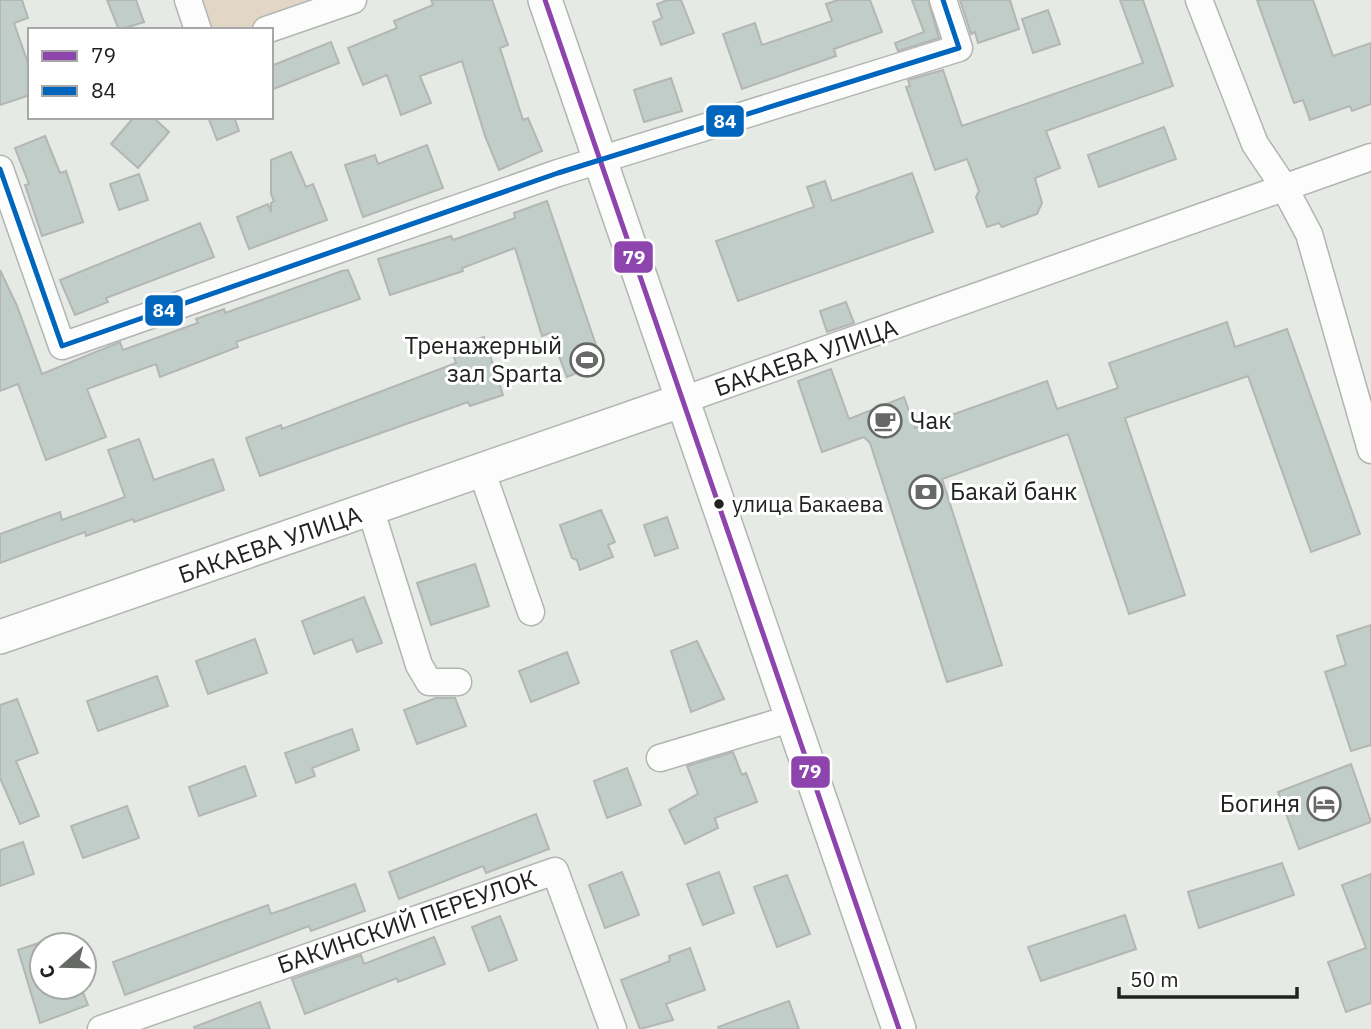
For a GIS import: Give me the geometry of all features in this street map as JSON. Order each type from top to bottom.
[{"type":"main road","points":[[545,0],[899,1029]]},
{"type":"main road","name":"БАКАЕВА УЛИЦА","points":[[0,637],[684,401]]},
{"type":"street","points":[[188,0],[197,28]]},
{"type":"street","points":[[272,28],[353,0]]},
{"type":"street","points":[[0,169],[62,346],[600,159],[959,48],[943,0]]},
{"type":"street","points":[[1199,0],[1255,144],[1309,234],[1371,450]]},
{"type":"street","name":"БАКАЕВА УЛИЦА","points":[[684,401],[1371,156]]},
{"type":"street","points":[[482,472],[531,612]]},
{"type":"street","points":[[371,510],[419,665],[429,682],[458,682]]},
{"type":"street","points":[[660,758],[793,718]]},
{"type":"street","name":"БАКИНСКИЙ ПЕРЕУЛОК","points":[[100,1029],[555,871],[612,1029]]},
{"type":"shaded area","points":[[194,0],[332,0],[249,28],[203,28]]},
{"type":"building","points":[[0,0],[22,0],[28,18],[14,23],[28,63],[28,96],[0,105]]},
{"type":"building","points":[[107,0],[136,0],[144,22],[118,28]]},
{"type":"building","points":[[431,0],[492,0],[508,45],[500,48],[523,120],[528,118],[542,151],[499,170],[485,136],[462,61],[420,76],[431,103],[401,115],[387,75],[363,85],[348,48],[397,28],[394,21],[433,5]]},
{"type":"building","points":[[668,0],[681,0],[694,33],[661,45],[653,22],[662,18],[657,4]]},
{"type":"building","points":[[838,0],[870,0],[882,32],[834,49],[836,56],[742,89],[723,34],[755,23],[762,45],[832,21],[826,4]]},
{"type":"building","points":[[912,0],[928,0],[939,38],[898,51],[895,43],[924,32]]},
{"type":"building","points":[[960,0],[1010,0],[1019,29],[978,43],[975,32],[971,34]]},
{"type":"building","points":[[1120,0],[1143,0],[1173,86],[1046,131],[1060,168],[1035,178],[1042,203],[1037,214],[1002,227],[999,223],[987,227],[976,197],[979,191],[967,159],[935,170],[906,87],[910,86],[908,80],[943,70],[962,126],[1143,63]]},
{"type":"building","points":[[1257,0],[1313,0],[1333,56],[1371,43],[1371,104],[1352,111],[1350,106],[1310,120],[1303,100],[1294,103]]},
{"type":"building","points":[[1048,10],[1060,44],[1033,53],[1022,19]]},
{"type":"building","points":[[331,42],[339,63],[273,89],[273,65]]},
{"type":"building","points":[[671,78],[682,111],[644,122],[634,90]]},
{"type":"building","points":[[132,119],[155,119],[169,132],[138,168],[111,144]]},
{"type":"building","points":[[209,119],[235,119],[239,131],[217,140]]},
{"type":"building","points":[[1164,127],[1176,159],[1099,187],[1088,155]]},
{"type":"building","points":[[45,136],[60,173],[66,171],[83,222],[42,236],[25,185],[29,184],[15,148]]},
{"type":"building","points":[[427,145],[443,188],[363,217],[345,165],[375,155],[378,164]]},
{"type":"building","points":[[291,152],[306,187],[313,184],[327,220],[249,249],[237,217],[268,204],[271,212],[271,203],[274,201],[271,194],[271,160]]},
{"type":"building","points":[[912,173],[933,232],[738,301],[716,241],[814,207],[807,187],[825,181],[832,201]]},
{"type":"building","points":[[139,174],[148,200],[119,210],[110,184]]},
{"type":"building","points":[[547,201],[602,363],[567,377],[550,333],[542,336],[515,248],[462,268],[463,271],[390,295],[378,259],[451,236],[453,240],[515,218],[514,213]]},
{"type":"building","points":[[200,223],[214,257],[106,298],[108,302],[75,315],[60,280]]},
{"type":"building","points":[[0,270],[17,306],[42,374],[120,342],[123,350],[198,323],[196,319],[224,309],[225,313],[342,271],[348,270],[360,299],[236,342],[238,347],[160,377],[156,364],[87,389],[106,437],[46,460],[18,384],[0,391]]},
{"type":"building","points":[[846,302],[854,323],[827,332],[820,311]]},
{"type":"building","points":[[1227,322],[1235,347],[1287,329],[1360,534],[1311,552],[1248,376],[1125,418],[1185,595],[1129,614],[1068,434],[942,479],[1002,665],[947,682],[870,443],[864,437],[822,452],[798,381],[831,369],[849,419],[904,397],[915,428],[1047,381],[1057,409],[1118,388],[1109,363]]},
{"type":"building","points":[[484,337],[503,395],[470,406],[468,402],[260,476],[246,438],[281,425],[282,429],[456,363],[451,348]]},
{"type":"building","points":[[139,439],[154,480],[213,459],[224,490],[134,522],[133,519],[86,536],[85,532],[0,563],[0,534],[60,512],[62,520],[125,497],[108,450]]},
{"type":"building","points":[[601,510],[615,542],[608,545],[613,557],[580,570],[577,560],[572,558],[560,525]]},
{"type":"building","points":[[667,517],[678,548],[655,556],[644,525]]},
{"type":"building","points":[[475,564],[489,606],[431,625],[417,583]]},
{"type":"building","points":[[364,597],[382,643],[357,652],[352,639],[314,654],[302,621]]},
{"type":"building","points":[[1371,625],[1371,745],[1351,751],[1325,672],[1346,665],[1337,636]]},
{"type":"building","points":[[255,639],[267,673],[208,694],[196,661]]},
{"type":"building","points":[[697,641],[724,699],[691,712],[671,651]]},
{"type":"building","points":[[567,652],[579,683],[531,702],[519,671]]},
{"type":"building","points":[[157,676],[168,706],[98,731],[87,701]]},
{"type":"building","points":[[436,698],[455,698],[466,726],[417,744],[404,710]]},
{"type":"building","points":[[17,699],[38,753],[16,761],[39,816],[20,824],[0,778],[0,705]]},
{"type":"building","points":[[352,729],[359,750],[312,768],[315,776],[296,783],[285,753]]},
{"type":"building","points":[[733,752],[742,775],[746,773],[757,802],[715,818],[718,828],[685,844],[669,810],[698,794],[687,766]]},
{"type":"building","name":"Богиня","points":[[1351,764],[1371,822],[1299,849],[1278,792]]},
{"type":"building","points":[[245,766],[256,796],[199,816],[189,787]]},
{"type":"building","points":[[627,768],[641,805],[607,818],[594,781]]},
{"type":"building","points":[[127,806],[139,838],[83,858],[71,826]]},
{"type":"building","points":[[536,814],[549,849],[486,873],[483,866],[399,899],[389,872]]},
{"type":"building","points":[[23,842],[34,874],[0,886],[0,850]]},
{"type":"building","points":[[1282,863],[1294,895],[1199,928],[1188,892]]},
{"type":"building","points":[[622,872],[639,915],[605,928],[589,885]]},
{"type":"building","points":[[719,872],[734,913],[703,925],[687,884]]},
{"type":"building","points":[[1371,874],[1371,1003],[1346,1012],[1328,962],[1366,948],[1342,885]]},
{"type":"building","points":[[787,875],[810,934],[777,947],[754,887]]},
{"type":"building","points":[[355,884],[365,911],[311,931],[309,926],[125,995],[113,962],[268,905],[271,914]]},
{"type":"building","points":[[1125,915],[1136,949],[1041,981],[1028,947]]},
{"type":"building","points":[[500,916],[517,960],[489,971],[472,927]]},
{"type":"building","points":[[434,937],[445,964],[398,982],[397,978],[305,1014],[292,979],[361,955],[364,964]]},
{"type":"building","points":[[28,947],[28,983],[18,950]]},
{"type":"building","points":[[690,948],[705,990],[666,1004],[673,1020],[640,1029],[621,980],[670,961],[669,956]]},
{"type":"building","points":[[33,1001],[86,1001],[88,1005],[40,1023]]},
{"type":"building","points":[[789,1001],[799,1029],[718,1027]]},
{"type":"building","points":[[260,1002],[270,1029],[194,1027]]},
{"type":"transit line","name":"79","points":[[545,0],[899,1029]]},
{"type":"transit line","name":"84","points":[[0,169],[62,346],[558,173],[959,48],[943,0]]},
{"type":"place","name":"Тренажерный зал Sparta","points":[[587,360]]},
{"type":"place","name":"Чак","points":[[885,421]]},
{"type":"place","name":"Бакай банк","points":[[926,492]]},
{"type":"place","name":"улица Бакаева","points":[[719,504]]},
{"type":"place","name":"Богиня","points":[[1324,804]]}]
